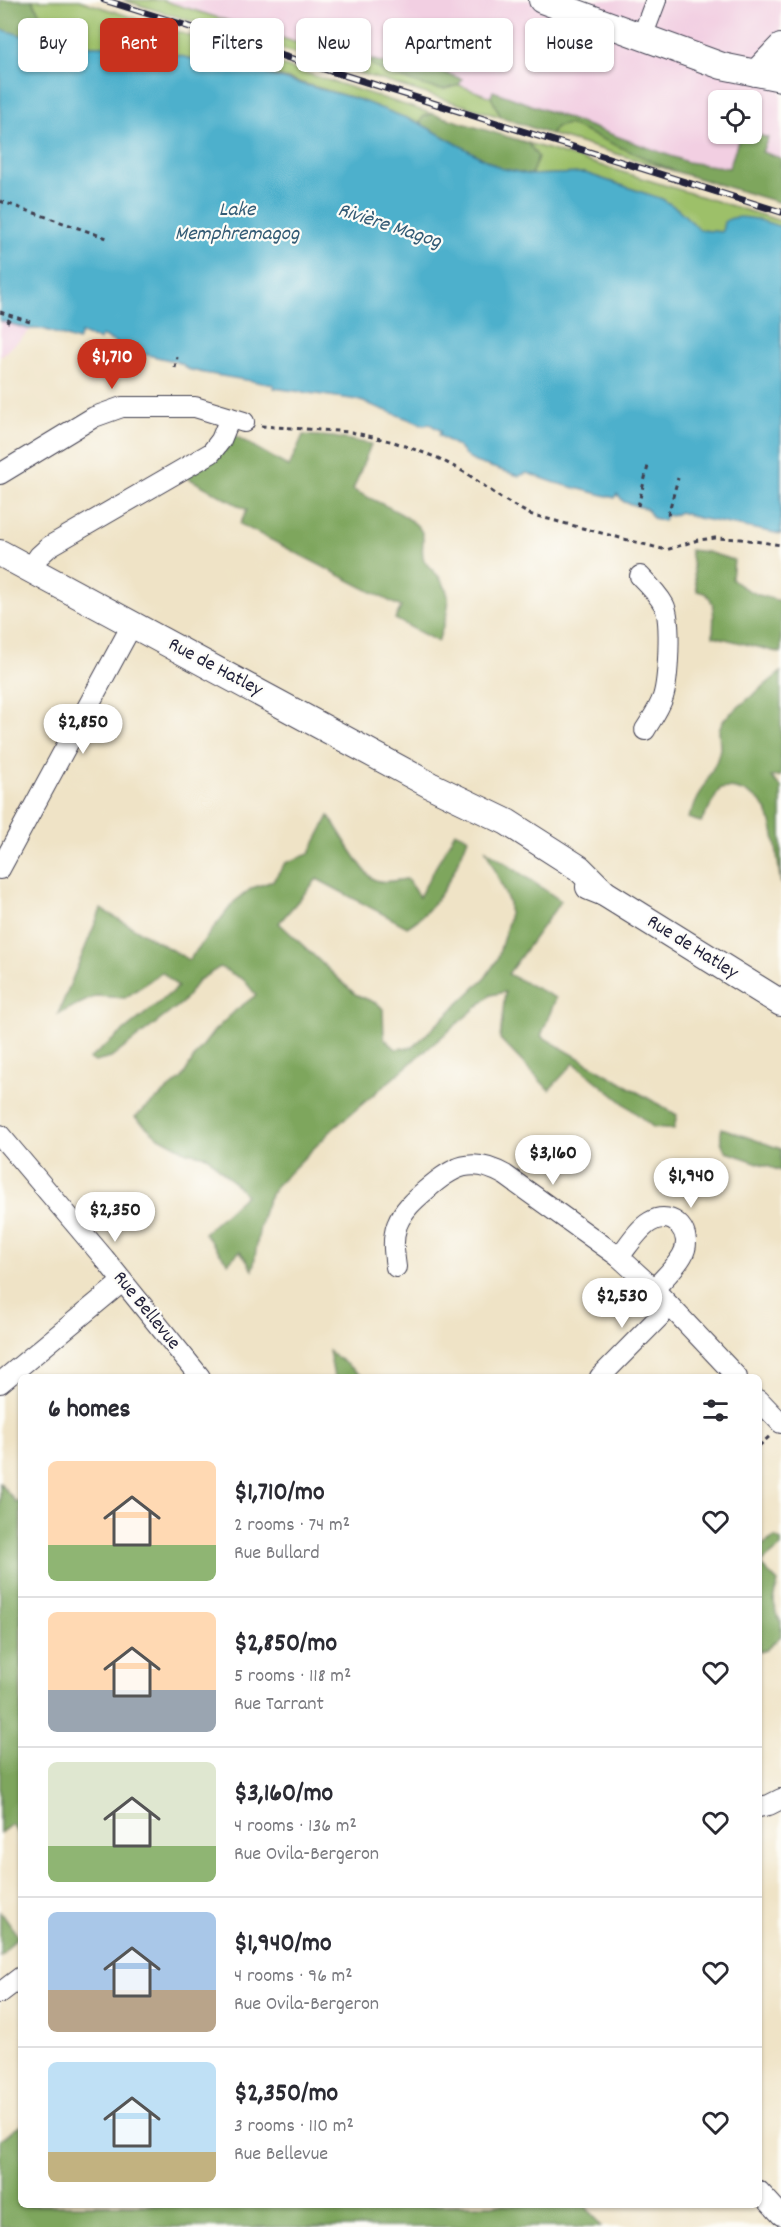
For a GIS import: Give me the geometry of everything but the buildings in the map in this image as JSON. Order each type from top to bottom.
[{"type":"main road","points":[[542,0],[723,66],[781,78]]},
{"type":"main road","points":[[756,73],[781,47]]},
{"type":"main road","name":"Rue de Hatley","points":[[0,553],[430,785],[499,835],[571,879],[604,893],[781,1003]]},
{"type":"street","points":[[642,37],[656,0]]},
{"type":"street","points":[[0,474],[94,417],[122,407],[195,407],[237,420],[211,453],[50,546],[30,569]]},
{"type":"street","points":[[640,576],[658,595],[665,607],[668,621],[666,687],[662,700],[645,730]]},
{"type":"street","points":[[0,869],[133,623]]},
{"type":"street","name":"Rue Bellevue","points":[[0,1135],[198,1374]]},
{"type":"street","points":[[396,1267],[394,1240],[403,1214],[411,1203],[440,1177],[461,1166],[484,1165],[505,1175],[619,1257],[654,1289],[734,1374]]},
{"type":"street","points":[[619,1257],[645,1225],[652,1220],[661,1218],[676,1221],[683,1227],[686,1237],[682,1256],[654,1289]]},
{"type":"street","points":[[0,1383],[122,1282]]},
{"type":"street","points":[[603,1374],[670,1306]]},
{"type":"street","points":[[762,1403],[781,1423]]},
{"type":"street","points":[[762,1806],[781,1799]]},
{"type":"street","points":[[0,1993],[18,1979]]},
{"type":"street","points":[[762,2194],[781,2215]]},
{"type":"path","points":[[0,201],[106,238]]},
{"type":"path","points":[[0,312],[30,322]]},
{"type":"path","points":[[7,323],[11,316]]},
{"type":"path","points":[[175,368],[177,357]]},
{"type":"path","points":[[237,420],[270,427],[351,432],[394,442],[438,458],[465,472],[529,514],[666,550],[698,540],[715,538],[741,538],[781,545]]},
{"type":"path","points":[[638,506],[648,466]]},
{"type":"path","points":[[668,516],[678,478]]},
{"type":"shaded area","points":[[162,0],[781,0],[781,158],[762,152],[768,138],[762,136],[762,90],[708,90],[708,144],[737,144],[729,168],[687,162],[494,91],[491,97],[459,85],[461,79],[441,72],[513,72],[513,18],[383,18],[383,63],[371,59],[371,18],[296,18],[296,42],[284,38],[284,18],[219,18]]},
{"type":"shaded area","points":[[0,321],[32,329],[0,357]]},
{"type":"green space","points":[[0,0],[32,0],[41,18],[18,18],[18,34],[0,29]]},
{"type":"green space","points":[[32,0],[79,0],[135,18],[100,18],[100,46],[90,46],[88,46],[88,18],[41,18]]},
{"type":"green space","points":[[123,0],[162,0],[219,18],[190,18],[190,21]]},
{"type":"green space","points":[[178,32],[190,36],[190,59],[178,55]]},
{"type":"green space","points":[[284,39],[296,42],[296,54],[284,50]]},
{"type":"green space","points":[[373,60],[383,63],[383,70],[371,64]]},
{"type":"green space","points":[[371,64],[383,69],[383,72],[444,89],[459,85],[491,97],[501,117],[356,72],[371,72]]},
{"type":"green space","points":[[284,66],[296,70],[296,72],[303,72],[433,114],[424,116],[419,123],[357,99],[278,76],[256,72],[284,72]]},
{"type":"green space","points":[[387,72],[442,72],[462,79],[459,85],[438,89]]},
{"type":"green space","points":[[493,91],[687,162],[729,168],[737,144],[762,144],[762,136],[768,138],[762,152],[781,158],[781,203],[674,171],[568,124],[556,127],[550,134],[501,117],[491,97]]},
{"type":"green space","points":[[433,114],[528,143],[538,157],[531,175],[500,168],[419,123],[424,116]]},
{"type":"green space","points":[[568,124],[674,171],[550,134],[556,127]]},
{"type":"green space","points":[[528,143],[781,221],[781,227],[739,218],[722,232],[700,230],[678,209],[662,199],[585,173],[531,175],[538,157]]},
{"type":"green space","points":[[234,435],[289,467],[303,435],[333,437],[371,444],[353,490],[402,514],[422,533],[424,560],[439,577],[447,593],[448,609],[438,642],[395,619],[401,607],[240,524],[247,510],[186,477],[227,448]]},
{"type":"green space","points":[[690,550],[707,552],[734,560],[732,579],[755,593],[781,601],[781,653],[713,636],[712,602],[704,593],[697,591]]},
{"type":"green space","points":[[781,672],[781,776],[771,777],[781,787],[781,885],[769,816],[756,798],[734,789],[720,789],[701,822],[688,818],[717,760],[720,749],[719,729],[725,718]]},
{"type":"green space","points":[[329,816],[368,875],[381,881],[407,879],[419,897],[455,832],[468,838],[445,888],[428,910],[407,927],[317,879],[279,923],[355,994],[378,1004],[383,1009],[384,1038],[396,1049],[413,1047],[485,978],[497,960],[509,919],[509,903],[486,850],[561,901],[508,974],[556,998],[541,1036],[677,1115],[674,1129],[653,1127],[574,1063],[549,1090],[500,1039],[505,992],[491,995],[333,1129],[276,1186],[263,1216],[253,1270],[240,1251],[228,1263],[204,1233],[246,1195],[207,1156],[187,1152],[157,1136],[135,1117],[182,1078],[214,1031],[256,995],[244,980],[220,967],[199,980],[182,1003],[111,1058],[95,1062],[89,1059],[178,987],[162,972],[125,998],[96,996],[58,1014],[101,909],[189,960],[234,902],[252,888],[273,881],[285,863],[309,854]]},
{"type":"green space","points":[[722,1128],[781,1149],[781,1171],[727,1152],[721,1141]]},
{"type":"green space","points":[[329,1351],[359,1374],[333,1374]]},
{"type":"green space","points":[[0,1483],[16,1502],[18,1501],[18,1833],[12,1824],[0,1833]]},
{"type":"green space","points":[[775,1537],[781,1541],[781,1547],[762,1562],[762,1545]]},
{"type":"green space","points":[[762,1566],[778,1582],[774,1601],[776,1613],[781,1621],[781,1636],[762,1651]]},
{"type":"green space","points":[[0,1911],[18,1936],[0,1957]]},
{"type":"green space","points":[[18,2127],[18,2208],[587,2208],[601,2227],[0,2227],[0,2140]]},
{"type":"water","name":"Lake Memphremagog","points":[[0,29],[18,34],[18,72],[88,72],[88,45],[100,46],[100,72],[178,72],[178,55],[190,59],[190,72],[256,72],[357,99],[419,123],[500,168],[531,175],[585,173],[662,199],[678,209],[700,230],[722,232],[724,222],[737,217],[752,218],[781,227],[781,534],[698,518],[680,512],[672,516],[666,515],[664,521],[653,518],[647,509],[624,502],[617,494],[615,498],[527,473],[519,476],[475,462],[458,447],[439,435],[441,431],[430,424],[424,425],[358,400],[274,388],[274,385],[187,369],[174,361],[135,352],[130,355],[115,348],[117,343],[101,336],[100,340],[81,333],[78,341],[43,329],[28,329],[0,321]]},
{"type":"railway","points":[[104,0],[781,212]]},
{"type":"water label","name":"Rivière Magog","points":[[389,227]]}]
